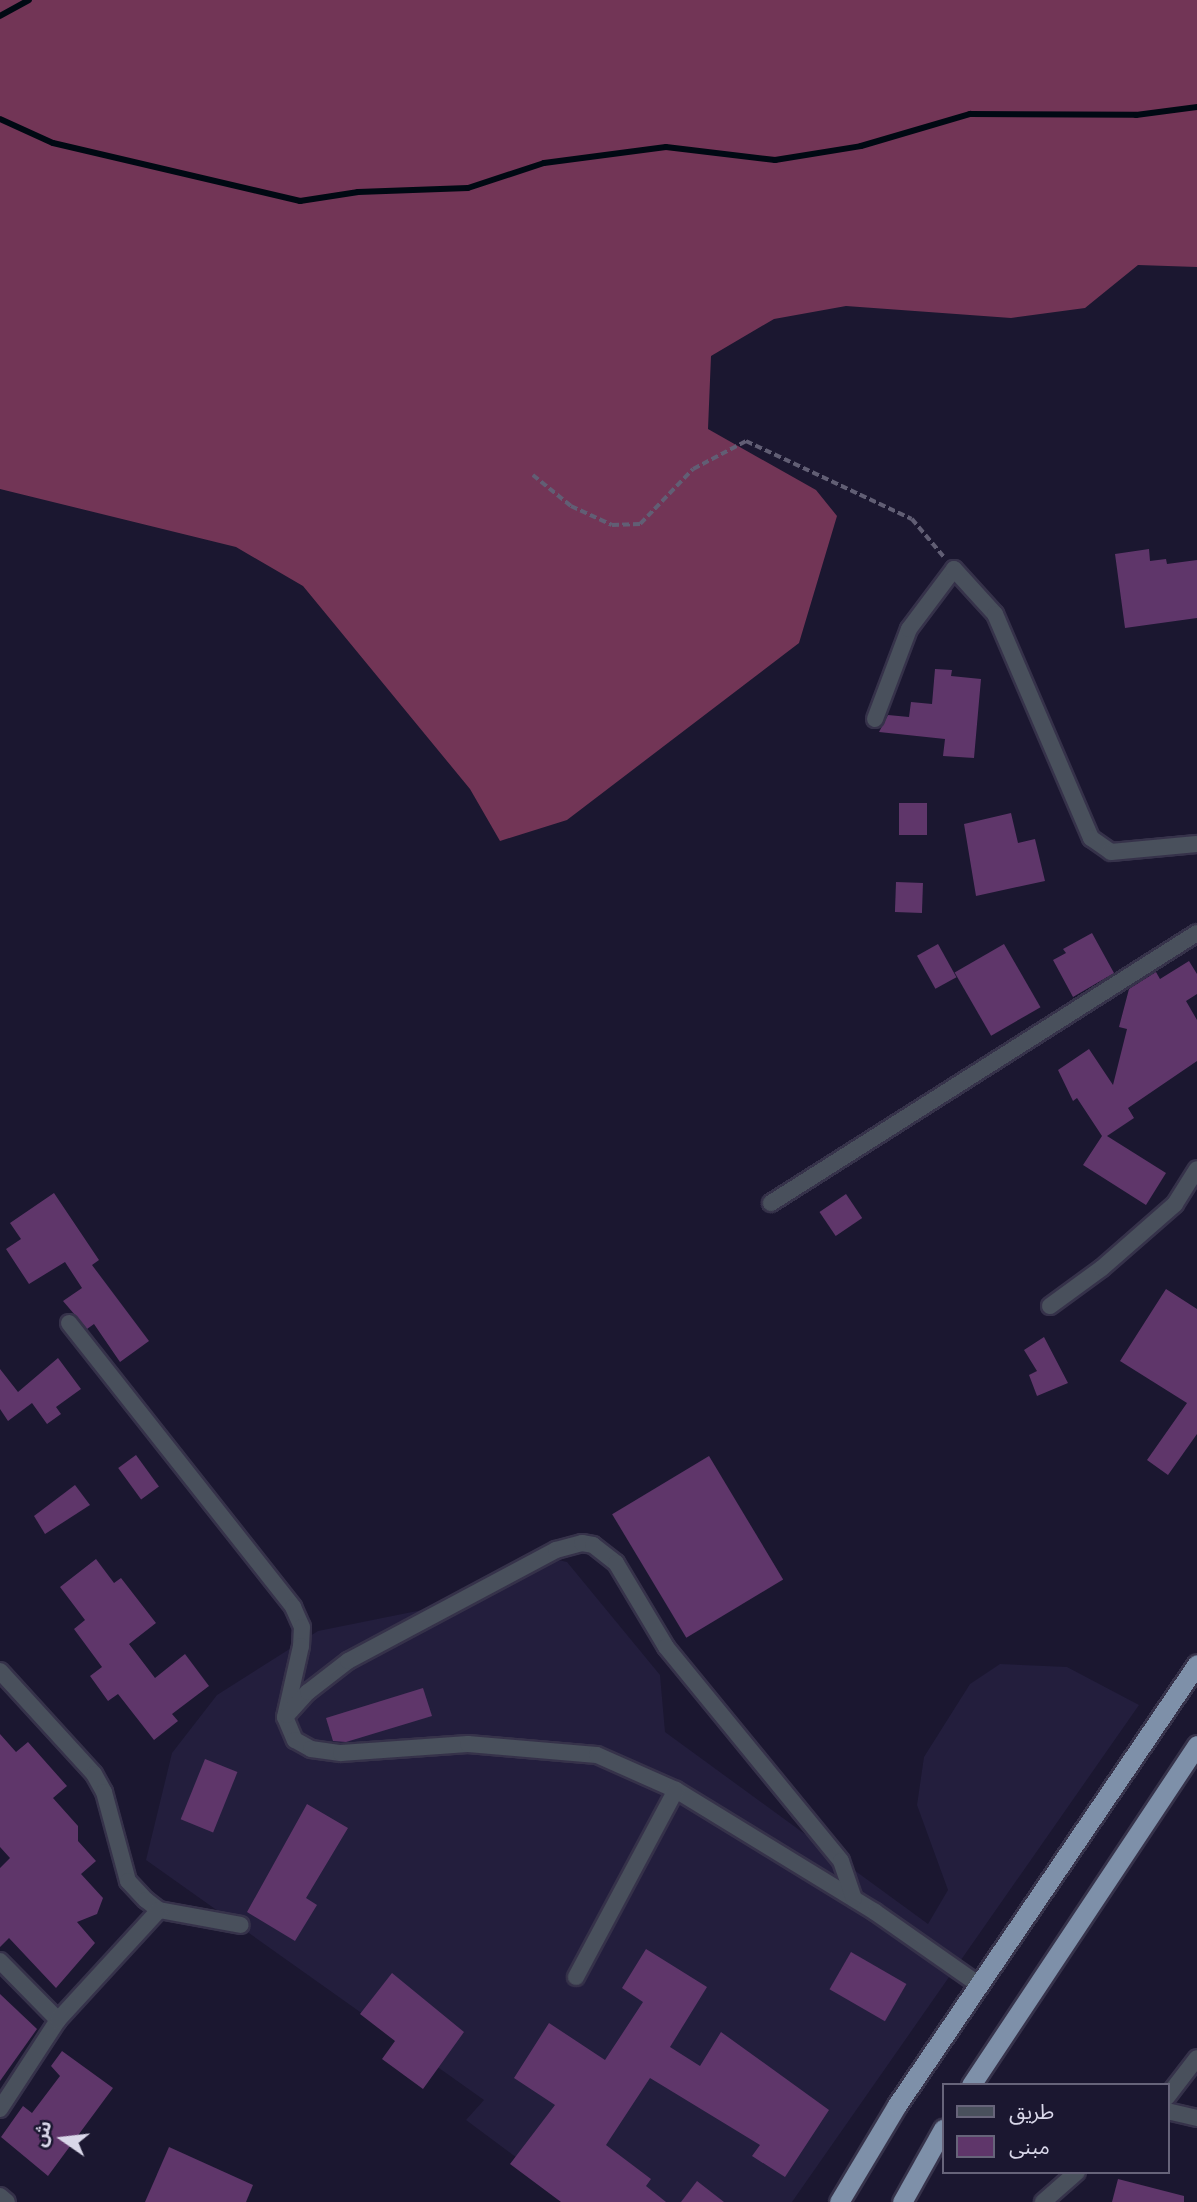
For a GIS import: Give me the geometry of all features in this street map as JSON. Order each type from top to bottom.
[{"type":"highway","points":[[839,2202],[978,1984],[1197,1664]]},
{"type":"highway","points":[[972,2083],[1197,1745]]},
{"type":"highway","points":[[902,2202],[942,2131]]},
{"type":"street","points":[[875,719],[909,629],[954,569],[995,614],[1091,838],[1111,852],[1197,844]]},
{"type":"street","points":[[771,1203],[1197,933]]},
{"type":"street","points":[[1050,1306],[1102,1268],[1175,1204],[1197,1168]]},
{"type":"street","points":[[69,1323],[293,1607],[302,1627],[301,1646],[285,1717],[295,1740],[311,1748],[341,1753],[468,1744],[539,1747],[597,1755],[676,1790],[853,1899],[978,1984]]},
{"type":"street","points":[[285,1717],[308,1692],[348,1661],[556,1550],[582,1543],[593,1545],[616,1563],[666,1647],[841,1861],[853,1899]]},
{"type":"street","points":[[0,1671],[94,1774],[104,1792],[128,1881],[159,1910],[241,1926]]},
{"type":"street","points":[[576,1977],[676,1790]]},
{"type":"street","points":[[0,2109],[58,2020],[159,1910]]},
{"type":"street","points":[[0,1961],[58,2020]]},
{"type":"street","points":[[1169,2094],[1197,2059]]},
{"type":"street","points":[[1169,2111],[1197,2118]]},
{"type":"street","points":[[1043,2202],[1075,2174]]},
{"type":"street","points":[[0,2196],[7,2202]]},
{"type":"path","points":[[533,475],[570,506],[612,525],[640,524],[694,469],[746,440],[912,519],[954,569]]},
{"type":"shaded area","points":[[0,0],[1197,0],[1197,267],[1138,265],[1085,308],[1011,318],[846,306],[774,319],[711,356],[708,429],[816,490],[837,516],[799,643],[567,820],[500,841],[470,789],[303,586],[236,547],[0,489]]},
{"type":"shaded area","points":[[533,1554],[567,1562],[660,1675],[665,1732],[928,1924],[948,1890],[917,1805],[924,1757],[970,1684],[1000,1664],[1067,1667],[1139,1705],[792,2202],[576,2202],[466,2120],[484,2100],[146,1860],[172,1753],[217,1695],[318,1631],[442,1606]]},
{"type":"building","points":[[1149,549],[1150,561],[1166,559],[1167,564],[1197,560],[1197,618],[1125,628],[1115,554]]},
{"type":"building","points":[[935,669],[952,670],[951,676],[981,679],[974,758],[943,756],[945,739],[879,732],[888,715],[909,717],[911,702],[932,704]]},
{"type":"building","points":[[899,803],[927,803],[927,835],[899,835]]},
{"type":"building","points":[[1011,813],[1018,843],[1035,839],[1045,881],[976,896],[964,824]]},
{"type":"building","points":[[896,882],[923,883],[922,913],[895,912]]},
{"type":"building","points":[[1092,933],[1114,973],[1073,997],[1053,960],[1066,953],[1063,949]]},
{"type":"building","points":[[938,944],[956,977],[935,989],[917,956]]},
{"type":"building","points":[[1004,944],[1040,1007],[991,1036],[955,972]]},
{"type":"building","points":[[1189,961],[1197,974],[1197,994],[1186,1001],[1197,1020],[1197,1061],[1128,1108],[1134,1118],[1107,1136],[1166,1173],[1146,1205],[1083,1165],[1102,1136],[1077,1098],[1073,1101],[1058,1070],[1089,1049],[1113,1085],[1127,1029],[1119,1027],[1129,989],[1156,972],[1160,979]]},
{"type":"building","points":[[54,1193],[99,1260],[92,1265],[149,1341],[120,1362],[94,1324],[87,1329],[63,1301],[82,1288],[65,1262],[29,1284],[6,1249],[21,1239],[10,1223]]},
{"type":"building","points":[[846,1194],[862,1218],[836,1236],[819,1212]]},
{"type":"building","points":[[1166,1289],[1197,1309],[1197,1434],[1168,1475],[1147,1460],[1187,1403],[1120,1361]]},
{"type":"building","points":[[1044,1337],[1068,1383],[1037,1396],[1029,1375],[1037,1371],[1024,1350]]},
{"type":"building","points":[[58,1358],[81,1389],[56,1407],[61,1414],[47,1424],[32,1403],[8,1421],[0,1409],[0,1369],[18,1392]]},
{"type":"building","points":[[136,1455],[159,1487],[141,1499],[118,1468]]},
{"type":"building","points":[[709,1456],[783,1579],[686,1638],[612,1514]]},
{"type":"building","points":[[75,1485],[90,1505],[45,1534],[34,1516]]},
{"type":"building","points":[[96,1559],[114,1583],[121,1578],[156,1623],[129,1644],[155,1678],[185,1654],[209,1686],[172,1714],[178,1721],[154,1740],[118,1694],[108,1701],[90,1676],[102,1667],[74,1629],[85,1620],[60,1587]]},
{"type":"building","points":[[423,1688],[432,1716],[346,1742],[333,1741],[326,1718]]},
{"type":"building","points":[[0,1734],[16,1752],[28,1742],[67,1786],[53,1798],[78,1826],[78,1841],[96,1861],[81,1874],[103,1898],[97,1914],[77,1922],[95,1943],[56,1988],[9,1938],[0,1947],[0,1868],[10,1858],[0,1847]]},
{"type":"building","points":[[205,1759],[237,1772],[213,1832],[181,1819]]},
{"type":"building","points":[[307,1804],[348,1828],[306,1898],[317,1905],[295,1941],[247,1912]]},
{"type":"building","points":[[646,1949],[707,1987],[670,2047],[700,2066],[721,2032],[829,2110],[785,2177],[752,2156],[760,2145],[650,2078],[606,2145],[651,2179],[646,2186],[666,2202],[561,2202],[510,2164],[555,2105],[514,2078],[549,2023],[605,2060],[643,2002],[622,1988]]},
{"type":"building","points":[[851,1952],[906,1984],[885,2021],[830,1989]]},
{"type":"building","points":[[392,1973],[464,2032],[423,2089],[382,2059],[395,2041],[360,2014]]},
{"type":"building","points":[[0,1994],[37,2029],[0,2081]]},
{"type":"building","points":[[62,2051],[113,2088],[48,2176],[1,2137],[23,2106],[32,2113],[60,2076],[51,2066]]},
{"type":"building","points":[[169,2147],[253,2185],[246,2202],[145,2202]]},
{"type":"building","points":[[1118,2179],[1184,2196],[1184,2202],[1112,2202]]},
{"type":"building","points":[[697,2181],[724,2202],[681,2202]]},
{"type":"waterway","points":[[0,16],[29,0]]},
{"type":"waterway","points":[[0,119],[53,143],[300,201],[358,192],[468,188],[544,163],[666,147],[775,160],[861,146],[970,114],[1136,115],[1197,107]]}]
